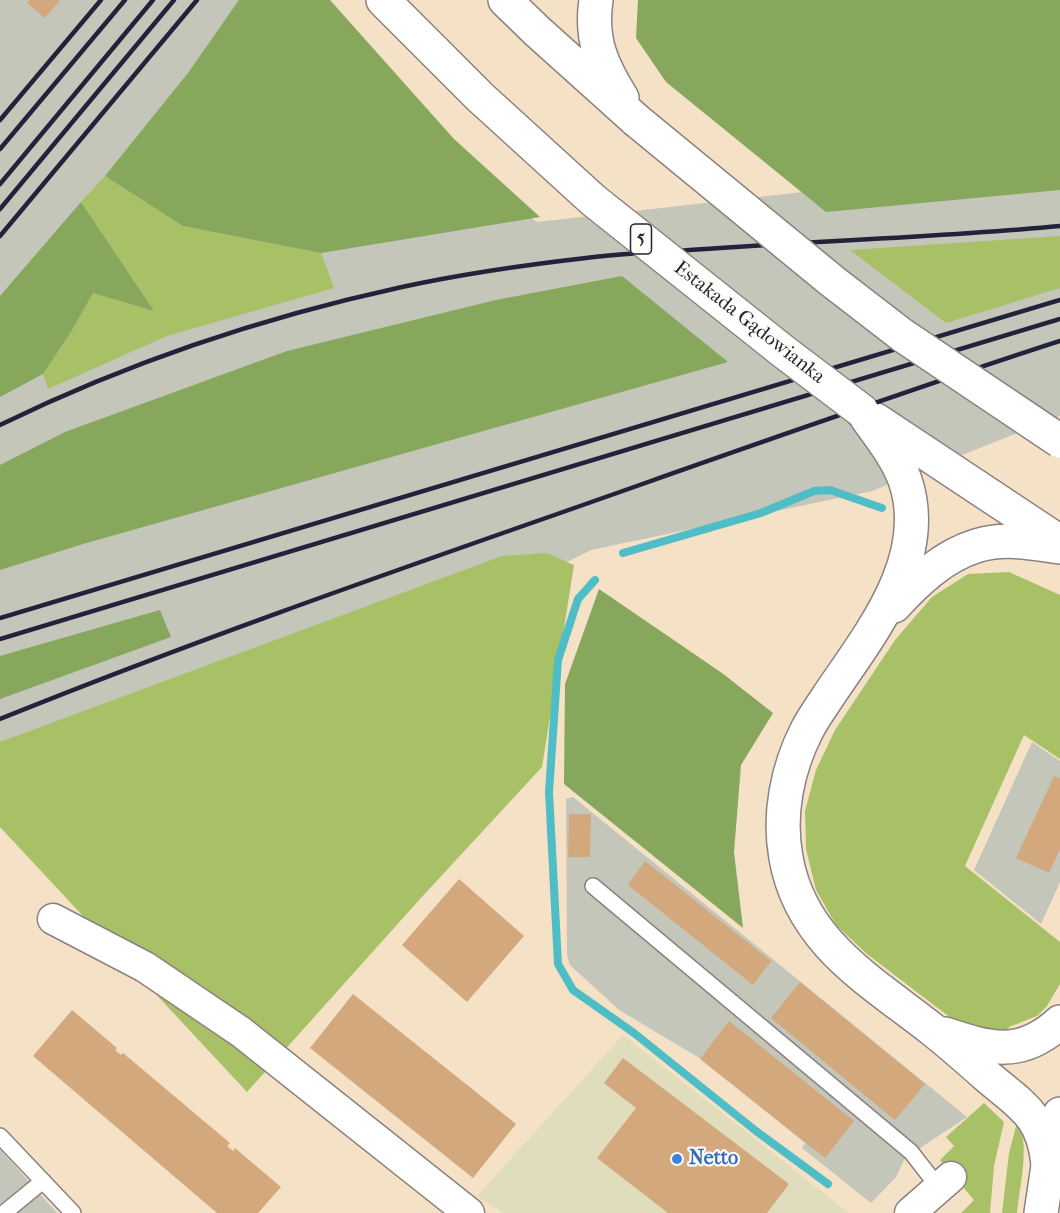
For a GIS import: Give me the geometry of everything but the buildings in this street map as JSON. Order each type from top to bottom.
[{"type":"main road","name":"Estakada Gądowianka","points":[[383,0],[480,97],[593,200],[862,411],[1060,542]]},
{"type":"main road","points":[[505,0],[537,32],[636,120],[832,281],[902,335],[1060,441]]},
{"type":"main road","points":[[596,0],[594,19],[597,43],[604,68],[636,120]]},
{"type":"main road","points":[[862,411],[900,467],[911,504],[911,540],[899,581],[876,625],[808,728],[793,762],[786,792],[783,831],[786,858],[794,886],[812,923],[825,942],[845,963],[935,1031],[1025,1107],[1040,1128],[1048,1164]]},
{"type":"main road","points":[[876,625],[939,563],[976,545],[1002,542],[1035,543],[1060,547]]},
{"type":"main road","points":[[935,1031],[982,1047],[998,1048],[1021,1045],[1035,1040],[1052,1030],[1060,1022]]},
{"type":"main road","points":[[1041,1213],[1048,1164],[1060,1114]]},
{"type":"street","points":[[53,919],[145,967],[241,1032],[469,1213]]},
{"type":"lane","points":[[593,886],[911,1152],[933,1197]]},
{"type":"lane","points":[[0,1136],[73,1213]]},
{"type":"lane","points":[[4,1213],[43,1181]]},
{"type":"shaded area","points":[[0,0],[323,0],[489,187],[537,222],[1060,163],[1060,416],[872,491],[591,550],[464,613],[0,747]]},
{"type":"shaded area","points":[[1032,742],[1060,761],[1060,882],[1041,924],[974,870]]},
{"type":"shaded area","points":[[573,797],[967,1117],[905,1158],[896,1177],[871,1203],[802,1148],[805,1143],[701,1059],[619,1010],[570,965],[567,956],[566,799]]},
{"type":"shaded area","points":[[623,1035],[849,1213],[503,1213],[477,1196]]},
{"type":"shaded area","points":[[0,1149],[57,1213],[0,1213]]},
{"type":"green space","points":[[239,0],[330,0],[454,139],[540,217],[321,253],[183,226],[105,176],[188,73]]},
{"type":"green space","points":[[638,0],[1060,0],[1060,190],[826,212],[666,82],[636,38]]},
{"type":"green space","points":[[105,176],[183,226],[321,253],[334,288],[167,336],[48,389],[43,374],[93,293],[154,311],[81,202]]},
{"type":"green space","points":[[81,202],[154,311],[93,293],[43,374],[0,397],[0,296]]},
{"type":"green space","points":[[1060,236],[1060,288],[946,323],[850,250]]},
{"type":"green space","points":[[622,276],[728,362],[83,544],[0,570],[0,465],[65,432],[287,351],[496,300]]},
{"type":"green space","points":[[547,553],[574,565],[542,767],[247,1092],[0,827],[0,742],[502,556]]},
{"type":"green space","points":[[1009,572],[1060,595],[1060,759],[1024,735],[965,866],[1060,942],[1060,984],[1047,1006],[1037,1016],[1009,1027],[1007,1035],[964,1028],[867,954],[836,925],[816,890],[806,849],[805,811],[816,770],[835,730],[895,640],[932,597],[968,574]]},
{"type":"green space","points":[[599,589],[722,673],[773,713],[741,765],[734,852],[743,928],[564,784],[565,684]]},
{"type":"green space","points":[[160,610],[171,637],[0,699],[0,656]]},
{"type":"green space","points":[[984,1103],[1004,1122],[994,1166],[990,1213],[961,1213],[974,1200],[940,1160],[954,1146],[946,1137]]},
{"type":"green space","points":[[1018,1119],[1022,1130],[1024,1153],[1017,1213],[1002,1213],[1009,1153]]},
{"type":"waterway","points":[[623,553],[761,513],[814,491],[830,490],[882,508]]},
{"type":"waterway","points":[[595,580],[578,599],[558,660],[549,792],[558,964],[573,990],[634,1033],[756,1131],[828,1184]]},
{"type":"railway","points":[[0,120],[101,0]]},
{"type":"railway","points":[[0,149],[125,0]]},
{"type":"railway","points":[[0,184],[153,0]]},
{"type":"railway","points":[[0,209],[174,0]]},
{"type":"railway","points":[[0,236],[197,0]]},
{"type":"railway","points":[[0,425],[48,402],[197,344],[299,312],[447,278],[609,256],[1060,226]]},
{"type":"railway","points":[[0,618],[1060,300]]},
{"type":"railway","points":[[0,639],[1060,319]]},
{"type":"railway","points":[[0,719],[140,664],[351,587],[811,425],[1060,341]]},
{"type":"place","name":"Netto","points":[[677,1159]]}]
